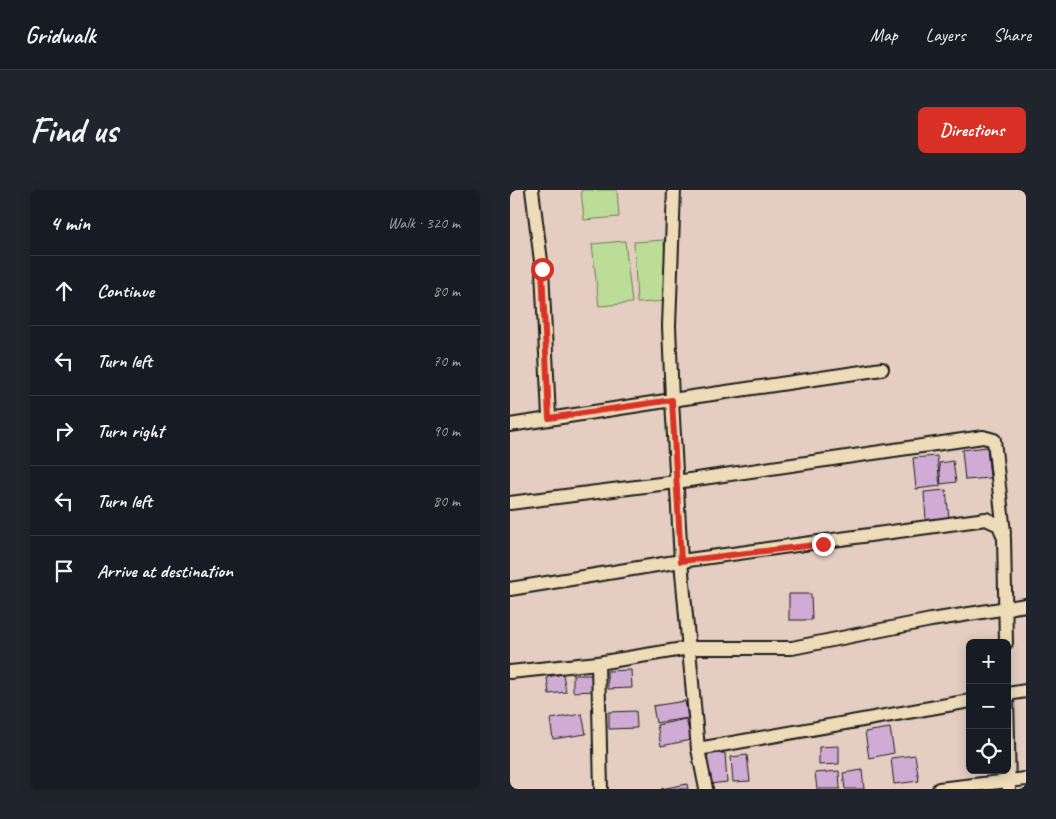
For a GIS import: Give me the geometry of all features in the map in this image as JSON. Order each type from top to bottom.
[{"type":"street","points":[[532,190],[542,269],[549,418]]},
{"type":"street","points":[[674,190],[669,326],[676,482],[681,561],[698,749],[706,789]]},
{"type":"street","points":[[510,425],[882,369]]},
{"type":"street","points":[[510,503],[676,482],[983,437],[994,440],[1004,538],[1006,639]]},
{"type":"street","points":[[510,589],[681,561],[986,519],[999,524],[1004,538]]},
{"type":"street","points":[[510,672],[598,663],[689,648],[792,648],[1026,605]]},
{"type":"street","points":[[598,663],[601,789]]},
{"type":"street","points":[[1011,695],[1026,691]]},
{"type":"street","points":[[698,749],[966,702]]},
{"type":"street","points":[[1008,729],[1009,785]]},
{"type":"street","points":[[940,789],[1009,785],[1026,778]]},
{"type":"green space","points":[[581,190],[617,190],[619,217],[584,220]]},
{"type":"green space","points":[[664,240],[667,301],[637,303],[634,242]]},
{"type":"green space","points":[[625,241],[632,303],[599,306],[592,244]]},
{"type":"building","points":[[987,447],[990,478],[965,480],[962,450]]},
{"type":"building","points":[[937,456],[940,486],[916,489],[913,458]]},
{"type":"building","points":[[953,461],[956,482],[941,484],[939,463]]},
{"type":"building","points":[[946,490],[949,518],[926,520],[924,492]]},
{"type":"building","points":[[789,594],[811,594],[812,620],[789,620]]},
{"type":"building","points":[[631,670],[632,688],[608,689],[607,671]]},
{"type":"building","points":[[563,674],[566,692],[549,694],[547,677]]},
{"type":"building","points":[[573,675],[593,675],[594,691],[573,692]]},
{"type":"building","points":[[685,701],[688,718],[656,723],[653,706]]},
{"type":"building","points":[[636,711],[637,728],[609,729],[609,712]]},
{"type":"building","points":[[582,714],[586,734],[553,739],[550,719]]},
{"type":"building","points":[[686,719],[691,740],[661,746],[657,725]]},
{"type":"building","points":[[890,728],[894,753],[869,758],[865,732]]},
{"type":"building","points":[[839,746],[839,764],[819,765],[819,747]]},
{"type":"building","points":[[725,753],[727,782],[709,784],[707,754]]},
{"type":"building","points":[[747,755],[750,781],[733,782],[731,757]]},
{"type":"building","points":[[915,755],[919,781],[894,784],[891,758]]},
{"type":"building","points":[[862,770],[864,789],[845,789],[843,773]]},
{"type":"building","points":[[839,771],[840,789],[817,789],[815,773]]},
{"type":"building","points":[[687,784],[688,789],[661,789]]},
{"type":"route","points":[[542,269],[549,418],[672,400],[681,561],[823,544]]}]
